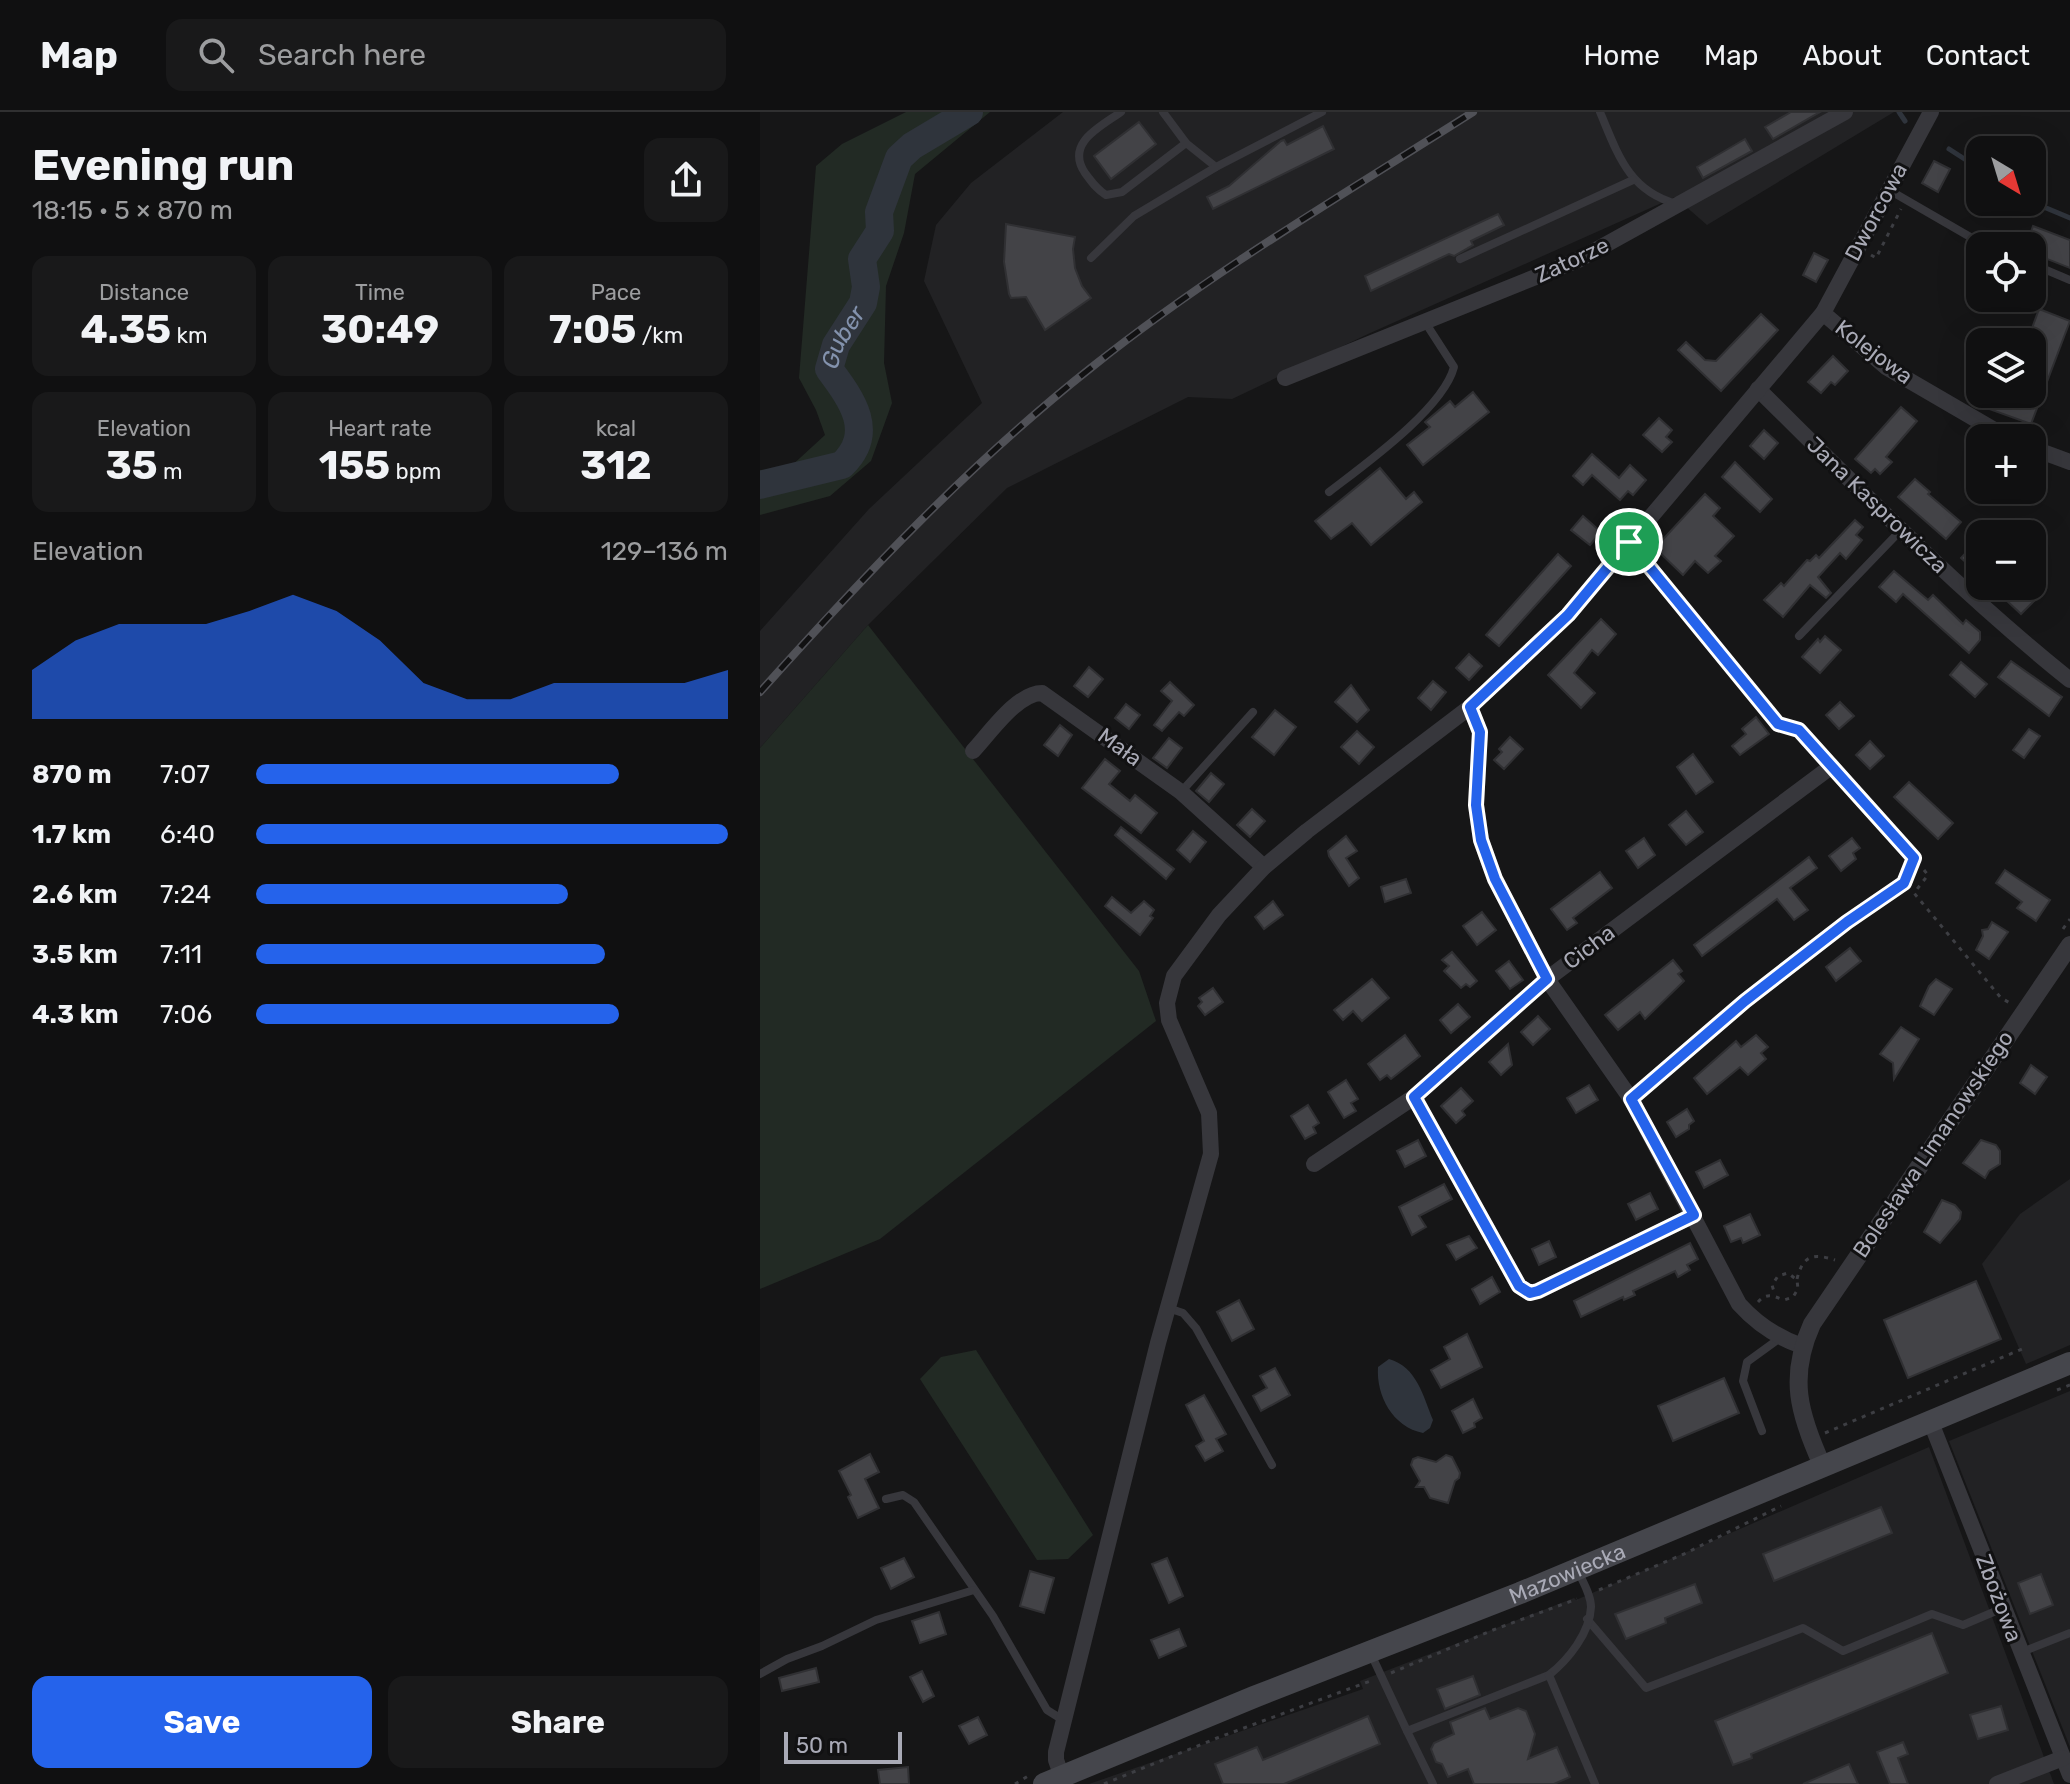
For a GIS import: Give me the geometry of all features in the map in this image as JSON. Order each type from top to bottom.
[{"type":"main road","name":"Mazowiecka","points":[[1047,1778],[1088,1776],[1254,1697],[1577,1569],[2070,1363]]},
{"type":"street","name":"Zatorze","points":[[1285,378],[1578,260],[1845,112]]},
{"type":"street","name":"Dworcowa","points":[[1168,1308],[1206,1176],[1212,1139],[1209,1113],[1172,1028],[1167,1003],[1174,976],[1182,962],[1219,915],[1264,867],[1470,707],[1568,615],[1823,313],[1931,112]]},
{"type":"street","name":"Kolejowa","points":[[1823,313],[1886,367],[1984,424]]},
{"type":"street","name":"Jana Kasprowicza","points":[[1758,389],[1901,530],[2018,638],[2070,680]]},
{"type":"street","points":[[2046,453],[2070,462]]},
{"type":"street","name":"Mała","points":[[973,751],[1021,699],[1042,693],[1181,792],[1264,867]]},
{"type":"street","points":[[1470,707],[1480,732],[1476,805],[1481,840],[1495,879],[1547,979],[1631,1099],[1739,1304],[1752,1319],[1780,1338],[1802,1346],[1798,1398],[1802,1417],[1822,1465]]},
{"type":"street","points":[[1799,730],[1914,858]]},
{"type":"street","name":"Cicha","points":[[1314,1164],[1414,1097],[1547,979],[1832,766]]},
{"type":"street","points":[[1631,1099],[1745,1001],[1847,922]]},
{"type":"street","name":"Bolesława Limanowskiego","points":[[1802,1346],[1827,1298],[2070,945]]},
{"type":"street","points":[[1414,1097],[1519,1286],[1530,1293],[1694,1215]]},
{"type":"street","points":[[1047,1778],[1056,1760],[1063,1721],[1168,1308]]},
{"type":"street","name":"Zbożowa","points":[[1930,1420],[2070,1775]]},
{"type":"street","points":[[1997,1784],[2063,1758]]},
{"type":"lane","points":[[1121,112],[1084,140],[1078,155],[1080,165],[1097,190],[1106,195],[1122,192],[1186,143]]},
{"type":"lane","points":[[1163,112],[1186,143],[1216,167]]},
{"type":"lane","points":[[1091,258],[1134,216],[1216,167],[1322,112]]},
{"type":"lane","points":[[1600,112],[1633,180],[1656,198],[1679,204]]},
{"type":"lane","points":[[1460,259],[1633,180]]},
{"type":"lane","points":[[1888,189],[1966,234]]},
{"type":"lane","points":[[2046,270],[2070,280]]},
{"type":"lane","points":[[1329,492],[1394,443],[1451,382],[1454,367],[1425,322]]},
{"type":"lane","points":[[1799,636],[1901,530]]},
{"type":"lane","points":[[1181,792],[1253,712]]},
{"type":"lane","points":[[1168,1308],[1183,1313],[1196,1328],[1272,1465]]},
{"type":"lane","points":[[1762,1431],[1743,1381],[1747,1362],[1780,1338]]},
{"type":"lane","points":[[886,1499],[903,1495],[914,1502],[993,1616],[1047,1710],[1063,1721]]},
{"type":"lane","points":[[1407,1731],[1549,1675],[1566,1662],[1579,1644],[1591,1608],[1577,1569]]},
{"type":"lane","points":[[760,1674],[876,1620],[974,1590]]},
{"type":"lane","points":[[1587,1619],[1646,1688],[1803,1628],[1843,1651],[1932,1614],[1963,1625],[2003,1608]]},
{"type":"lane","points":[[2021,1653],[2070,1633]]},
{"type":"lane","points":[[1370,1653],[1433,1784]]},
{"type":"lane","points":[[1549,1675],[1595,1784]]},
{"type":"path","points":[[1629,542],[1778,724],[1799,730]]},
{"type":"path","points":[[1847,922],[1904,883],[1914,858],[1928,875],[1914,893],[2001,998],[2012,1004]]},
{"type":"path","points":[[1755,1307],[1763,1297],[1775,1295],[1784,1300],[1793,1297],[1798,1289],[1800,1265],[1808,1259],[1819,1255],[1839,1261]]},
{"type":"path","points":[[1775,1295],[1772,1285],[1778,1276],[1788,1273],[1797,1280]]},
{"type":"path","points":[[1821,1435],[2022,1349]]},
{"type":"path","points":[[2056,1391],[2070,1385]]},
{"type":"path","points":[[1819,1429],[1824,1441]]},
{"type":"path","points":[[1104,1784],[1588,1595],[1684,1554],[1790,1502]]},
{"type":"path","points":[[1015,1784],[1047,1778]]},
{"type":"shaded area","points":[[906,112],[990,112],[915,174],[904,233],[886,286],[884,363],[892,403],[871,461],[830,496],[760,515],[760,470],[788,469],[825,435],[799,378],[816,166],[842,144]]},
{"type":"shaded area","points":[[1063,112],[1894,112],[1707,225],[1675,197],[1368,334],[1232,399],[1188,397],[1007,488],[868,625],[760,748],[760,631],[869,509],[982,403],[924,281],[936,225],[971,183]]},
{"type":"shaded area","points":[[868,625],[1139,971],[1156,1021],[880,1239],[760,1289],[760,748]]},
{"type":"shaded area","points":[[2070,1179],[2070,1345],[2026,1364],[1982,1264],[2020,1214]]},
{"type":"shaded area","points":[[976,1350],[1093,1535],[1068,1559],[1037,1560],[920,1379],[941,1357]]},
{"type":"shaded area","points":[[1389,1359],[1413,1375],[1422,1392],[1433,1420],[1430,1428],[1423,1433],[1403,1424],[1383,1399],[1378,1367]]},
{"type":"shaded area","points":[[2070,1391],[2070,1747],[1949,1441]]},
{"type":"shaded area","points":[[1929,1447],[2054,1784],[1089,1784],[1363,1689],[1360,1681],[1574,1598],[1576,1600]]},
{"type":"building","points":[[1791,112],[1820,112],[1773,139],[1765,127]]},
{"type":"building","points":[[1139,122],[1156,144],[1111,179],[1094,156]]},
{"type":"building","points":[[1323,126],[1334,149],[1213,209],[1207,197],[1229,186],[1281,141],[1284,140],[1287,145]]},
{"type":"building","points":[[1745,139],[1752,151],[1703,178],[1697,167]]},
{"type":"building","points":[[1934,161],[1950,169],[1938,192],[1922,183]]},
{"type":"building","points":[[1498,214],[1504,225],[1471,241],[1473,245],[1371,291],[1365,276]]},
{"type":"building","points":[[1006,224],[1075,237],[1075,268],[1091,298],[1045,330],[1026,297],[1011,298],[1009,294],[1004,262]]},
{"type":"building","points":[[2033,226],[2070,240],[2070,268],[2046,259],[2046,232],[2031,232]]},
{"type":"building","points":[[1814,253],[1828,260],[1816,282],[1803,275]]},
{"type":"building","points":[[2038,312],[2046,312],[2070,321],[2046,384],[2046,328],[2032,328]]},
{"type":"building","points":[[1761,314],[1778,330],[1721,391],[1678,350],[1686,342],[1705,360],[1716,361]]},
{"type":"building","points":[[1833,356],[1848,371],[1835,385],[1831,382],[1821,393],[1808,382]]},
{"type":"building","points":[[1473,392],[1489,412],[1423,465],[1407,445],[1430,427],[1425,422],[1450,401],[1455,407]]},
{"type":"building","points":[[1901,407],[1917,421],[1886,457],[1892,462],[1880,474],[1875,469],[1871,473],[1855,459]]},
{"type":"building","points":[[1986,408],[2037,408],[2031,424]]},
{"type":"building","points":[[1659,418],[1672,430],[1666,437],[1672,442],[1662,452],[1643,435]]},
{"type":"building","points":[[1764,430],[1778,443],[1764,459],[1750,446]]},
{"type":"building","points":[[1592,454],[1619,478],[1630,465],[1646,480],[1633,495],[1628,491],[1620,500],[1592,475],[1583,485],[1573,476]]},
{"type":"building","points":[[1735,462],[1772,499],[1760,512],[1722,477]]},
{"type":"building","points":[[1380,468],[1406,499],[1414,492],[1422,502],[1371,545],[1352,523],[1331,539],[1315,521]]},
{"type":"building","points":[[1915,479],[1961,522],[1946,539],[1898,497]]},
{"type":"building","points":[[1705,494],[1720,508],[1713,516],[1734,536],[1715,556],[1721,561],[1708,573],[1695,561],[1683,575],[1655,548]]},
{"type":"building","points":[[1583,516],[1601,532],[1590,545],[1571,530]]},
{"type":"building","points":[[1855,520],[1863,527],[1856,535],[1862,540],[1846,559],[1840,553],[1818,577],[1831,593],[1826,598],[1810,585],[1783,617],[1764,600],[1781,583],[1784,586],[1807,560],[1816,555],[1819,558]]},
{"type":"building","points":[[1558,554],[1571,566],[1499,646],[1486,635]]},
{"type":"building","points":[[1894,571],[1928,600],[1933,595],[1963,624],[1966,620],[1980,632],[1980,640],[1969,653],[1903,594],[1896,602],[1879,587]]},
{"type":"building","points":[[2006,600],[2035,600],[2021,614]]},
{"type":"building","points":[[1601,619],[1616,634],[1598,655],[1592,650],[1574,673],[1595,693],[1581,708],[1548,675]]},
{"type":"building","points":[[1825,636],[1841,650],[1820,673],[1802,657],[1818,639],[1820,642]]},
{"type":"building","points":[[1469,654],[1482,666],[1469,680],[1456,668]]},
{"type":"building","points":[[2011,661],[2062,697],[2049,716],[1998,677]]},
{"type":"building","points":[[1961,662],[1987,684],[1975,697],[1950,675]]},
{"type":"building","points":[[1089,667],[1103,679],[1088,697],[1074,686]]},
{"type":"building","points":[[1433,681],[1446,692],[1431,710],[1418,698]]},
{"type":"building","points":[[1170,682],[1194,705],[1184,716],[1179,712],[1162,731],[1154,725],[1172,701],[1161,691]]},
{"type":"building","points":[[1351,685],[1369,710],[1357,722],[1335,702]]},
{"type":"building","points":[[1840,702],[1854,716],[1839,729],[1826,715]]},
{"type":"building","points":[[1126,704],[1140,715],[1129,729],[1115,718]]},
{"type":"building","points":[[1275,710],[1296,727],[1274,755],[1252,737]]},
{"type":"building","points":[[1756,717],[1769,734],[1740,755],[1732,746],[1746,734],[1742,729]]},
{"type":"building","points":[[1060,725],[1072,735],[1058,756],[1044,745]]},
{"type":"building","points":[[2029,729],[2040,736],[2024,758],[2013,750]]},
{"type":"building","points":[[1357,731],[1374,747],[1359,764],[1341,747]]},
{"type":"building","points":[[1510,737],[1523,749],[1504,769],[1494,760]]},
{"type":"building","points":[[1169,738],[1182,748],[1167,768],[1153,758]]},
{"type":"building","points":[[1870,741],[1884,756],[1870,769],[1856,755]]},
{"type":"building","points":[[1693,754],[1713,782],[1696,794],[1677,767]]},
{"type":"building","points":[[1105,759],[1120,771],[1109,784],[1130,801],[1135,795],[1157,813],[1141,833],[1082,788]]},
{"type":"building","points":[[1211,773],[1224,784],[1209,802],[1196,791]]},
{"type":"building","points":[[1909,782],[1953,823],[1938,839],[1894,797]]},
{"type":"building","points":[[1252,809],[1265,821],[1250,837],[1237,825]]},
{"type":"building","points":[[1686,811],[1703,832],[1686,845],[1669,825]]},
{"type":"building","points":[[1121,827],[1174,869],[1166,879],[1115,835]]},
{"type":"building","points":[[1193,831],[1206,842],[1190,862],[1177,850]]},
{"type":"building","points":[[1346,836],[1357,851],[1346,858],[1359,878],[1349,886],[1328,851]]},
{"type":"building","points":[[1644,838],[1655,855],[1638,868],[1626,851]]},
{"type":"building","points":[[1852,838],[1860,848],[1853,853],[1856,859],[1841,871],[1829,856]]},
{"type":"building","points":[[1809,857],[1817,868],[1790,888],[1808,910],[1794,920],[1777,899],[1702,956],[1694,945]]},
{"type":"building","points":[[2005,870],[2050,900],[2036,921],[2017,908],[2022,902],[1996,883]]},
{"type":"building","points":[[1600,872],[1612,888],[1573,918],[1577,923],[1567,930],[1551,909]]},
{"type":"building","points":[[1406,879],[1411,893],[1385,902],[1381,887]]},
{"type":"building","points":[[1112,897],[1131,913],[1144,901],[1154,910],[1150,916],[1153,918],[1140,935],[1105,906]]},
{"type":"building","points":[[1273,901],[1283,915],[1264,929],[1255,917]]},
{"type":"building","points":[[1482,912],[1496,930],[1477,945],[1463,926]]},
{"type":"building","points":[[1992,922],[2008,932],[1989,959],[1976,950],[1983,936],[1982,930],[1988,929]]},
{"type":"building","points":[[1850,948],[1861,961],[1836,981],[1826,967]]},
{"type":"building","points":[[1452,952],[1477,981],[1470,987],[1466,984],[1461,988],[1444,971],[1449,966],[1442,960]]},
{"type":"building","points":[[1673,960],[1682,971],[1678,974],[1684,981],[1645,1019],[1640,1012],[1618,1030],[1605,1015]]},
{"type":"building","points":[[1509,961],[1523,980],[1510,989],[1496,971]]},
{"type":"building","points":[[1372,979],[1389,998],[1362,1021],[1353,1011],[1343,1020],[1334,1010]]},
{"type":"building","points":[[1936,979],[1952,989],[1934,1015],[1920,1006],[1929,986]]},
{"type":"building","points":[[1213,988],[1223,1002],[1205,1015],[1198,1006],[1202,1002],[1199,998]]},
{"type":"building","points":[[1458,1004],[1470,1017],[1451,1033],[1440,1020]]},
{"type":"building","points":[[1538,1016],[1550,1029],[1533,1045],[1521,1032]]},
{"type":"building","points":[[1901,1027],[1919,1039],[1894,1079],[1893,1063],[1880,1054]]},
{"type":"building","points":[[1405,1035],[1420,1056],[1391,1079],[1387,1075],[1380,1080],[1368,1064]]},
{"type":"building","points":[[1756,1035],[1768,1047],[1761,1053],[1766,1059],[1748,1075],[1740,1067],[1707,1094],[1694,1078],[1736,1041],[1741,1047]]},
{"type":"building","points":[[1508,1044],[1512,1065],[1501,1075],[1489,1062]]},
{"type":"building","points":[[2031,1065],[2047,1077],[2035,1094],[2020,1083]]},
{"type":"building","points":[[1346,1080],[1358,1099],[1351,1103],[1356,1111],[1344,1118],[1328,1092]]},
{"type":"building","points":[[1589,1085],[1598,1100],[1576,1113],[1567,1098]]},
{"type":"building","points":[[1461,1088],[1473,1101],[1462,1111],[1465,1115],[1456,1123],[1441,1106]]},
{"type":"building","points":[[1308,1105],[1319,1123],[1313,1127],[1316,1133],[1305,1139],[1291,1116]]},
{"type":"building","points":[[1687,1109],[1694,1121],[1689,1129],[1676,1137],[1667,1122]]},
{"type":"building","points":[[1418,1140],[1426,1156],[1405,1167],[1397,1151]]},
{"type":"building","points":[[1981,1140],[1996,1145],[2000,1151],[2000,1164],[1985,1178],[1963,1163]]},
{"type":"building","points":[[1720,1160],[1728,1175],[1704,1188],[1696,1172]]},
{"type":"building","points":[[1444,1184],[1452,1199],[1419,1216],[1426,1227],[1412,1235],[1399,1207]]},
{"type":"building","points":[[1650,1193],[1658,1209],[1636,1220],[1628,1204]]},
{"type":"building","points":[[1942,1200],[1955,1205],[1961,1212],[1960,1219],[1940,1243],[1924,1232]]},
{"type":"building","points":[[1750,1214],[1760,1235],[1743,1243],[1741,1238],[1731,1242],[1724,1226]]},
{"type":"building","points":[[1469,1236],[1477,1248],[1456,1260],[1447,1245]]},
{"type":"building","points":[[1549,1241],[1556,1257],[1539,1265],[1532,1249]]},
{"type":"building","points":[[1690,1243],[1698,1259],[1687,1265],[1690,1270],[1678,1277],[1675,1271],[1633,1291],[1635,1295],[1624,1300],[1623,1297],[1581,1317],[1574,1301]]},
{"type":"building","points":[[1492,1277],[1500,1292],[1480,1304],[1472,1289]]},
{"type":"building","points":[[1976,1281],[2001,1339],[1908,1378],[1884,1320]]},
{"type":"building","points":[[1239,1300],[1254,1329],[1232,1341],[1217,1312]]},
{"type":"building","points":[[1467,1334],[1482,1367],[1441,1388],[1431,1370],[1450,1359],[1444,1347]]},
{"type":"building","points":[[1275,1368],[1290,1395],[1261,1411],[1253,1396],[1267,1388],[1260,1376]]},
{"type":"building","points":[[1724,1378],[1739,1413],[1673,1441],[1658,1406]]},
{"type":"building","points":[[1204,1395],[1226,1434],[1216,1439],[1223,1451],[1205,1461],[1196,1446],[1204,1441],[1186,1405]]},
{"type":"building","points":[[1473,1399],[1482,1418],[1474,1423],[1475,1427],[1463,1433],[1452,1411]]},
{"type":"building","points":[[870,1454],[879,1472],[865,1479],[879,1508],[858,1518],[839,1471]]},
{"type":"building","points":[[1446,1455],[1452,1457],[1460,1473],[1448,1503],[1430,1498],[1424,1487],[1416,1487],[1420,1481],[1411,1465],[1413,1459],[1418,1457],[1436,1462]]},
{"type":"building","points":[[1881,1507],[1892,1533],[1774,1581],[1763,1554]]},
{"type":"building","points":[[904,1558],[914,1577],[891,1589],[881,1568]]},
{"type":"building","points":[[1167,1558],[1183,1596],[1169,1603],[1152,1564]]},
{"type":"building","points":[[1030,1571],[1054,1578],[1044,1613],[1020,1606]]},
{"type":"building","points":[[2041,1574],[2053,1605],[2030,1614],[2018,1583]]},
{"type":"building","points":[[1695,1584],[1702,1603],[1665,1618],[1666,1623],[1626,1639],[1615,1614]]},
{"type":"building","points":[[939,1612],[946,1634],[920,1643],[912,1621]]},
{"type":"building","points":[[1179,1629],[1186,1646],[1159,1658],[1151,1640]]},
{"type":"building","points":[[1932,1633],[1948,1673],[1751,1754],[1752,1758],[1733,1765],[1715,1721]]},
{"type":"building","points":[[816,1668],[819,1682],[782,1691],[779,1678]]},
{"type":"building","points":[[922,1671],[934,1696],[923,1702],[910,1677]]},
{"type":"building","points":[[1473,1676],[1480,1695],[1445,1709],[1437,1689]]},
{"type":"building","points":[[2001,1706],[2008,1730],[1978,1739],[1970,1715]]},
{"type":"building","points":[[1485,1708],[1490,1719],[1518,1708],[1526,1711],[1535,1734],[1528,1759],[1557,1747],[1570,1777],[1554,1784],[1474,1784],[1468,1769],[1448,1777],[1442,1764],[1436,1762],[1431,1749],[1434,1743],[1454,1734],[1450,1722]]},
{"type":"building","points":[[1368,1716],[1380,1744],[1284,1784],[1223,1784],[1215,1764],[1257,1747],[1263,1760]]},
{"type":"building","points":[[978,1717],[987,1735],[969,1744],[959,1726]]},
{"type":"building","points":[[1903,1742],[1908,1754],[1898,1758],[1908,1784],[1890,1784],[1877,1752]]},
{"type":"building","points":[[1849,1764],[1858,1784],[1803,1784]]},
{"type":"building","points":[[908,1767],[909,1784],[880,1784],[878,1770]]},
{"type":"waterway","name":"Guber","points":[[760,485],[842,465],[852,453],[858,440],[857,416],[846,392],[829,369],[836,345],[863,303],[866,287],[862,259],[880,231],[879,212],[899,158],[912,146],[969,112]]},
{"type":"waterway","points":[[1899,112],[1905,121]]},
{"type":"waterway","points":[[1949,149],[1966,160]]},
{"type":"waterway","points":[[2046,208],[2070,218]]},
{"type":"railway","points":[[760,692],[919,522],[1003,442],[1092,367],[1231,266],[1473,112]]},
{"type":"route","points":[[1629,542],[1778,724],[1799,730],[1914,858],[1904,883],[1847,922],[1745,1001],[1631,1099],[1694,1215],[1530,1293],[1519,1286],[1414,1097],[1547,979],[1495,879],[1481,840],[1476,805],[1480,732],[1470,707],[1568,615],[1629,542]]}]
